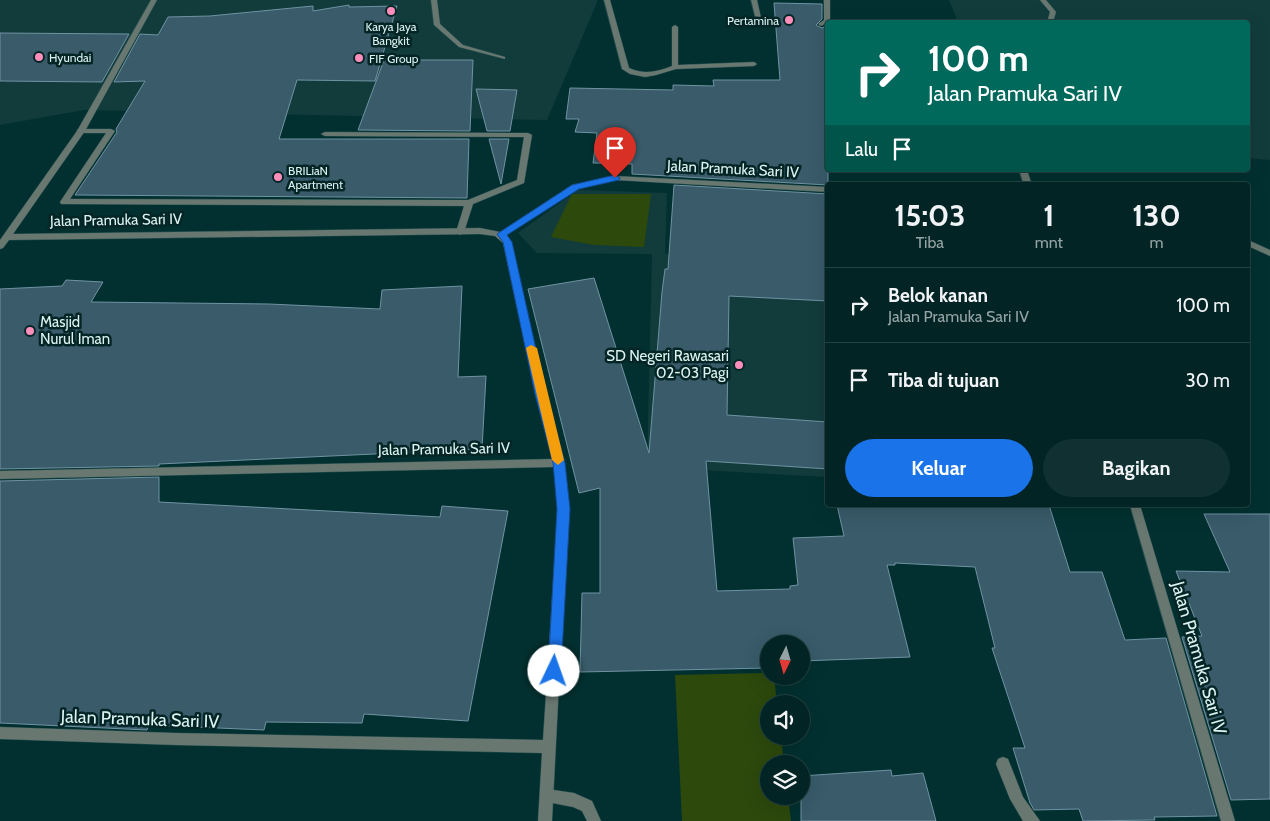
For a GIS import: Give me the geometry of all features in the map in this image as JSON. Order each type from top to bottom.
[{"type":"street","name":"Jalan Pramuka Sari IV","points":[[8,237],[80,130],[154,0]]},
{"type":"street","points":[[434,0],[437,25],[461,46],[503,58]]},
{"type":"street","points":[[607,0],[626,68],[636,75],[654,75],[676,68],[754,64]]},
{"type":"street","points":[[754,0],[758,19],[767,25]]},
{"type":"street","points":[[827,0],[827,20]]},
{"type":"street","points":[[1043,0],[1053,12],[1051,20]]},
{"type":"street","points":[[675,27],[676,68]]},
{"type":"street","points":[[80,130],[111,131],[64,202],[469,203],[521,181],[528,135],[325,134]]},
{"type":"street","name":"Jalan Pramuka Sari IV","points":[[8,237],[460,232],[494,232],[502,234],[576,187],[615,178],[825,190]]},
{"type":"street","points":[[460,232],[469,203]]},
{"type":"street","points":[[502,234],[507,242],[541,394],[559,463],[563,509],[544,821]]},
{"type":"street","points":[[0,246],[8,237]]},
{"type":"street","points":[[1250,244],[1270,253]]},
{"type":"street","name":"Jalan Pramuka Sari IV","points":[[0,475],[559,463]]},
{"type":"street","name":"Jalan Pramuka Sari IV","points":[[1136,507],[1228,821]]},
{"type":"street","name":"Jalan Pramuka Sari IV","points":[[0,733],[176,739],[548,747]]},
{"type":"street","points":[[1003,764],[1013,792],[1023,810],[1033,821]]},
{"type":"street","points":[[547,796],[574,800],[587,806],[594,821]]},
{"type":"shaded area","points":[[0,0],[598,0],[547,120],[84,110],[0,125]]},
{"type":"shaded area","points":[[949,0],[1270,0],[1270,160],[1250,158],[1250,20],[957,20]]},
{"type":"shaded area","name":"SD Negeri Rawasari 02-03 Pagi","points":[[578,190],[667,193],[665,254],[825,263],[825,477],[647,467],[652,254],[537,253],[518,233]]},
{"type":"green space","points":[[572,194],[651,194],[644,247],[594,245],[551,237]]},
{"type":"green space","points":[[760,673],[760,685],[775,685],[776,695],[760,695],[760,745],[782,745],[783,755],[760,755],[760,805],[789,805],[791,821],[682,821],[675,675]]},
{"type":"building","points":[[774,3],[822,4],[822,19],[816,25],[822,28],[825,26],[825,172],[828,172],[828,182],[825,182],[825,185],[632,174],[632,164],[593,163],[597,133],[575,132],[579,119],[566,119],[570,88],[673,90],[673,85],[714,86],[713,80],[780,80]]},
{"type":"building","points":[[349,5],[349,7],[397,6],[375,81],[297,80],[279,139],[469,139],[467,198],[75,195],[117,132],[116,129],[145,81],[114,82],[140,34],[158,35],[168,17],[210,16],[313,6],[313,11]]},
{"type":"building","name":"Hyundai","points":[[0,33],[129,34],[102,82],[0,81]]},
{"type":"building","points":[[384,60],[473,60],[470,131],[358,130]]},
{"type":"building","points":[[476,89],[517,90],[510,131],[487,131]]},
{"type":"building","points":[[489,139],[509,139],[501,184]]},
{"type":"building","points":[[674,185],[825,194],[825,301],[729,296],[727,415],[825,422],[825,469],[706,461],[717,591],[790,589],[790,586],[798,585],[793,538],[844,536],[837,507],[1050,507],[1070,572],[1102,572],[1125,640],[1166,638],[1217,816],[1154,817],[1155,820],[1083,821],[1079,809],[1034,810],[1030,803],[1013,748],[1025,748],[992,648],[995,648],[975,567],[895,563],[895,565],[887,565],[910,657],[810,661],[810,635],[760,635],[760,668],[580,672],[582,593],[600,593],[600,488],[579,493],[528,289],[594,278],[649,453],[665,269],[668,269]]},
{"type":"building","points":[[66,280],[103,282],[91,302],[269,304],[380,309],[382,290],[462,286],[458,377],[486,376],[482,449],[159,464],[159,466],[0,469],[0,289],[62,286]]},
{"type":"building","points":[[159,477],[159,502],[440,517],[442,506],[508,511],[468,721],[364,714],[362,723],[266,722],[264,730],[149,725],[147,730],[0,723],[0,481]]},
{"type":"building","points":[[1204,514],[1270,514],[1270,799],[1231,800],[1182,637],[1202,636],[1176,571],[1230,572]]},
{"type":"building","points":[[891,770],[892,776],[923,773],[936,821],[801,821],[801,805],[810,805],[810,775]]},
{"type":"slow traffic","points":[[531,348],[558,460]]},
{"type":"place","name":"Karya Jaya Bangkit","points":[[391,11]]},
{"type":"place","name":"Pertamina","points":[[789,20]]},
{"type":"place","name":"Hyundai","points":[[39,57]]},
{"type":"place","name":"FIF Group","points":[[359,58]]},
{"type":"place","name":"BRILiaN Apartment","points":[[278,177]]},
{"type":"place","name":"Masjid Nurul Iman","points":[[30,331]]},
{"type":"place","name":"SD Negeri Rawasari 02-03 Pagi","points":[[739,365]]},
{"type":"route","points":[[554,671],[563,509],[559,463],[541,394],[507,242],[502,234],[576,187],[615,178]]}]
